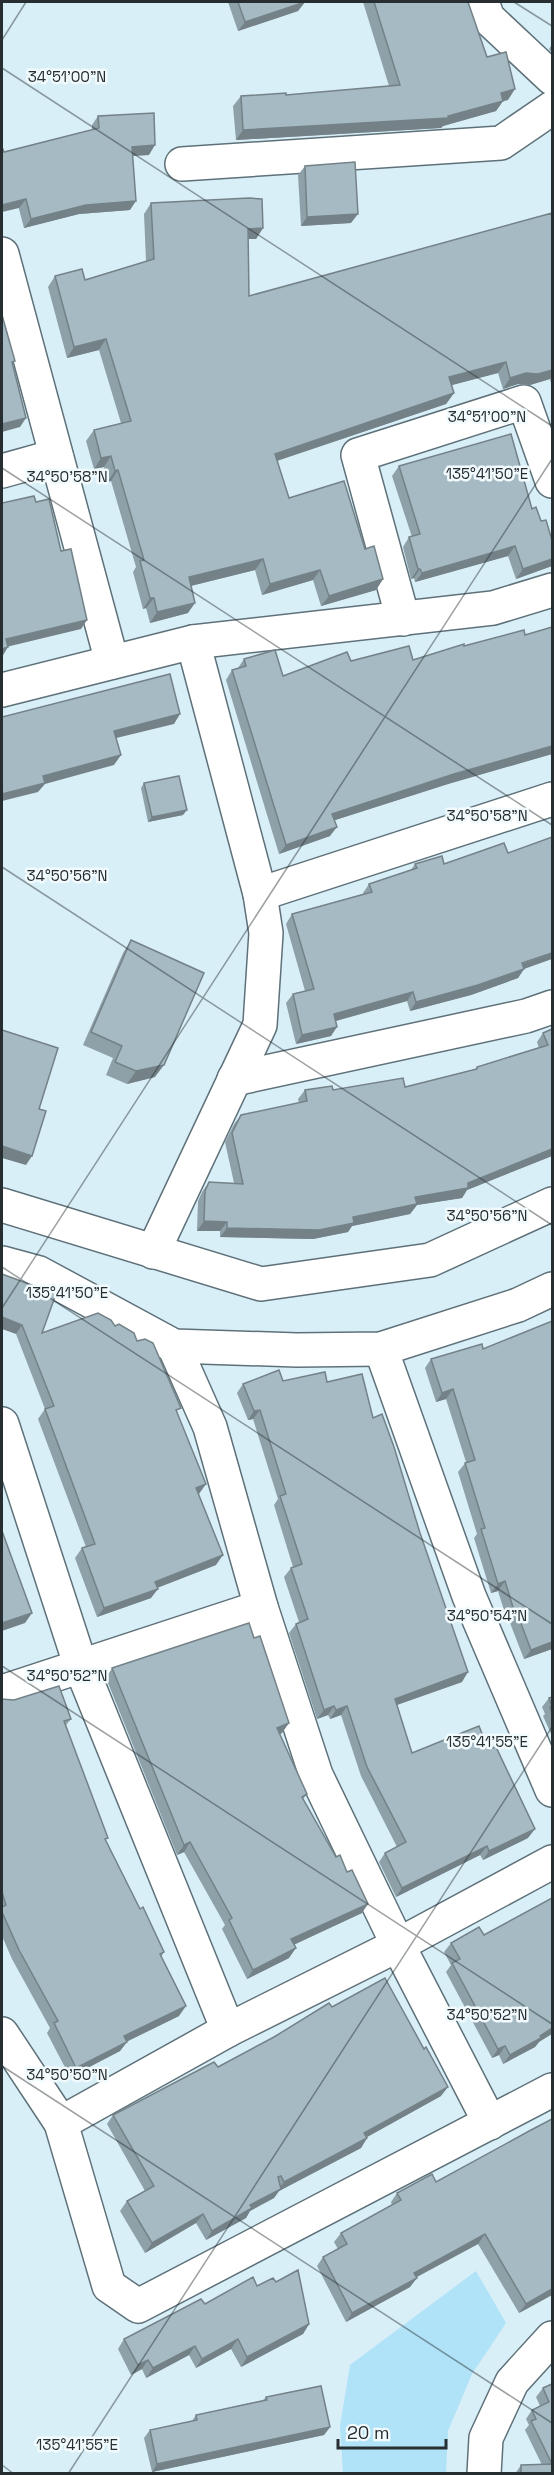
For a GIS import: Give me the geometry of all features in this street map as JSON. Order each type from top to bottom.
[{"type":"street","points":[[482,2],[488,18],[552,78]]},
{"type":"street","points":[[182,164],[501,143],[552,108]]},
{"type":"street","points":[[2,254],[112,662]]},
{"type":"street","points":[[403,620],[358,455],[524,402],[552,481]]},
{"type":"street","points":[[2,471],[56,456]]},
{"type":"street","points":[[2,690],[193,642],[493,608],[552,590]]},
{"type":"street","points":[[153,1252],[260,1025],[266,933],[260,894],[193,642]]},
{"type":"street","points":[[260,894],[552,799]]},
{"type":"street","points":[[234,1079],[526,1016],[552,1007]]},
{"type":"street","points":[[2,1204],[261,1284],[430,1260],[552,1204]]},
{"type":"street","points":[[2,1263],[39,1272],[174,1346],[297,1350],[381,1349],[518,1305],[552,1289]]},
{"type":"street","points":[[174,1346],[210,1427],[261,1607],[316,1774],[398,1945],[490,2123]]},
{"type":"street","points":[[381,1349],[469,1596],[552,1790]]},
{"type":"street","points":[[2,1424],[81,1667],[228,2030]]},
{"type":"street","points":[[2,1692],[261,1607]]},
{"type":"street","points":[[61,2123],[228,2030],[398,1945],[552,1862]]},
{"type":"street","points":[[2,2034],[61,2123],[109,2286],[138,2306],[552,2090]]},
{"type":"street","points":[[484,2474],[486,2438],[512,2382],[552,2338]]},
{"type":"shaded area","points":[[476,2271],[506,2323],[472,2374],[448,2431],[446,2473],[343,2473],[340,2426],[350,2365]]},
{"type":"building","points":[[238,2],[305,2],[245,22]]},
{"type":"building","points":[[374,2],[468,2],[487,57],[506,52],[515,89],[501,93],[503,101],[448,116],[448,118],[243,130],[241,96],[286,93],[286,95],[400,85]]},
{"type":"building","points":[[154,113],[155,145],[132,147],[136,201],[86,205],[31,219],[26,199],[2,205],[2,147],[4,152],[99,128],[98,116]]},
{"type":"building","points":[[355,162],[358,214],[307,217],[305,166]]},
{"type":"building","points":[[262,199],[263,228],[248,229],[249,296],[552,213],[552,370],[538,374],[526,373],[510,378],[506,362],[449,377],[454,393],[275,454],[289,498],[344,481],[365,549],[374,546],[383,579],[329,596],[320,570],[270,584],[263,559],[189,577],[195,603],[157,612],[154,598],[150,598],[140,561],[144,560],[118,470],[115,471],[111,456],[101,458],[94,430],[131,421],[106,339],[74,347],[55,276],[82,269],[85,280],[154,259],[151,203]]},
{"type":"building","points":[[2,315],[15,361],[12,362],[26,418],[2,424]]},
{"type":"building","points":[[511,434],[532,509],[536,507],[541,521],[546,520],[552,540],[552,559],[523,569],[515,546],[422,573],[418,569],[409,537],[420,534],[399,466]]},
{"type":"building","points":[[34,496],[36,502],[49,499],[61,551],[71,549],[87,620],[6,639],[8,647],[2,649],[2,503]]},
{"type":"building","points":[[552,627],[552,746],[454,774],[332,814],[337,827],[286,845],[232,670],[246,666],[244,659],[275,650],[283,676],[347,652],[351,661],[409,646],[413,660],[464,644],[464,646],[524,630],[525,635]]},
{"type":"building","points":[[170,674],[180,714],[114,731],[121,755],[43,776],[45,783],[2,794],[2,717]]},
{"type":"building","points":[[179,776],[187,810],[152,817],[144,783]]},
{"type":"building","points":[[552,837],[552,953],[522,963],[524,969],[478,985],[416,1002],[413,992],[334,1014],[337,1027],[302,1035],[293,994],[314,989],[292,914],[372,892],[369,884],[417,868],[415,864],[442,856],[444,864],[504,843],[508,853]]},
{"type":"building","points":[[131,940],[204,973],[164,1065],[136,1071],[115,1062],[122,1046],[91,1032]]},
{"type":"building","points":[[552,1029],[552,1149],[468,1183],[468,1188],[415,1197],[417,1204],[353,1217],[354,1223],[319,1230],[227,1228],[227,1222],[204,1221],[205,1191],[209,1182],[243,1184],[232,1133],[241,1115],[307,1101],[305,1090],[332,1086],[333,1090],[403,1078],[405,1087],[477,1069],[477,1067],[548,1045],[543,1033]]},
{"type":"building","points":[[2,1030],[58,1048],[39,1109],[46,1111],[32,1156],[2,1146]]},
{"type":"building","points":[[2,1274],[56,1294],[42,1333],[98,1313],[111,1320],[115,1326],[119,1324],[134,1333],[137,1341],[145,1339],[153,1343],[181,1408],[176,1410],[206,1484],[196,1488],[223,1555],[155,1582],[158,1589],[104,1608],[82,1548],[95,1544],[45,1409],[54,1406],[22,1325],[2,1317]]},
{"type":"building","points":[[552,1321],[552,1642],[531,1650],[517,1613],[515,1614],[505,1581],[498,1584],[481,1529],[485,1528],[465,1463],[475,1460],[453,1389],[442,1393],[431,1359],[482,1344],[483,1349]]},
{"type":"building","points":[[279,1370],[283,1381],[325,1372],[327,1382],[362,1374],[373,1418],[382,1414],[394,1447],[420,1533],[468,1672],[395,1699],[412,1753],[479,1726],[488,1749],[496,1747],[535,1829],[489,1851],[487,1846],[402,1888],[385,1853],[406,1842],[367,1767],[347,1706],[336,1710],[334,1706],[324,1710],[296,1624],[308,1619],[291,1568],[302,1564],[280,1496],[286,1494],[260,1410],[254,1411],[243,1384]]},
{"type":"building","points":[[2,1531],[32,1613],[2,1623]]},
{"type":"building","points":[[249,1623],[254,1638],[260,1636],[289,1723],[277,1728],[307,1794],[302,1797],[336,1857],[340,1855],[347,1872],[352,1870],[368,1904],[291,1939],[296,1948],[253,1970],[229,1920],[232,1918],[190,1842],[184,1845],[112,1668]]},
{"type":"building","points":[[59,1686],[71,1719],[64,1721],[108,1838],[105,1839],[140,1909],[143,1907],[164,1952],[160,1954],[186,2006],[124,2036],[127,2042],[76,2068],[54,2023],[58,2021],[19,1950],[2,1912],[2,1907],[6,1905],[2,1892],[2,1699],[14,1700]]},
{"type":"building","points":[[552,1898],[552,2028],[540,2036],[541,2038],[510,2055],[505,2046],[498,2049],[452,1963],[460,1959],[451,1943],[479,1927],[484,1935]]},
{"type":"building","points":[[385,1978],[448,2087],[364,2133],[367,2138],[284,2182],[281,2176],[278,2177],[281,2189],[250,2205],[252,2208],[212,2231],[203,2214],[152,2243],[127,2201],[154,2186],[113,2115],[214,2062],[218,2067],[274,2037],[329,2003],[332,2007]]},
{"type":"building","points":[[552,2119],[552,2289],[526,2304],[485,2234],[414,2273],[417,2278],[352,2313],[323,2257],[347,2244],[341,2233],[401,2200],[397,2193],[432,2174],[436,2182]]},
{"type":"building","points":[[298,2270],[309,2324],[247,2357],[238,2339],[202,2359],[195,2346],[153,2368],[148,2360],[138,2365],[124,2339],[201,2299],[205,2304],[253,2277],[257,2286],[273,2278],[276,2282]]},
{"type":"building","points":[[552,2384],[552,2464],[531,2421],[536,2419],[532,2410],[549,2402],[543,2388]]},
{"type":"building","points":[[321,2386],[330,2427],[157,2464],[150,2430],[197,2420],[196,2415]]},
{"type":"building","points":[[552,2464],[552,2474],[521,2474],[521,2465]]}]
